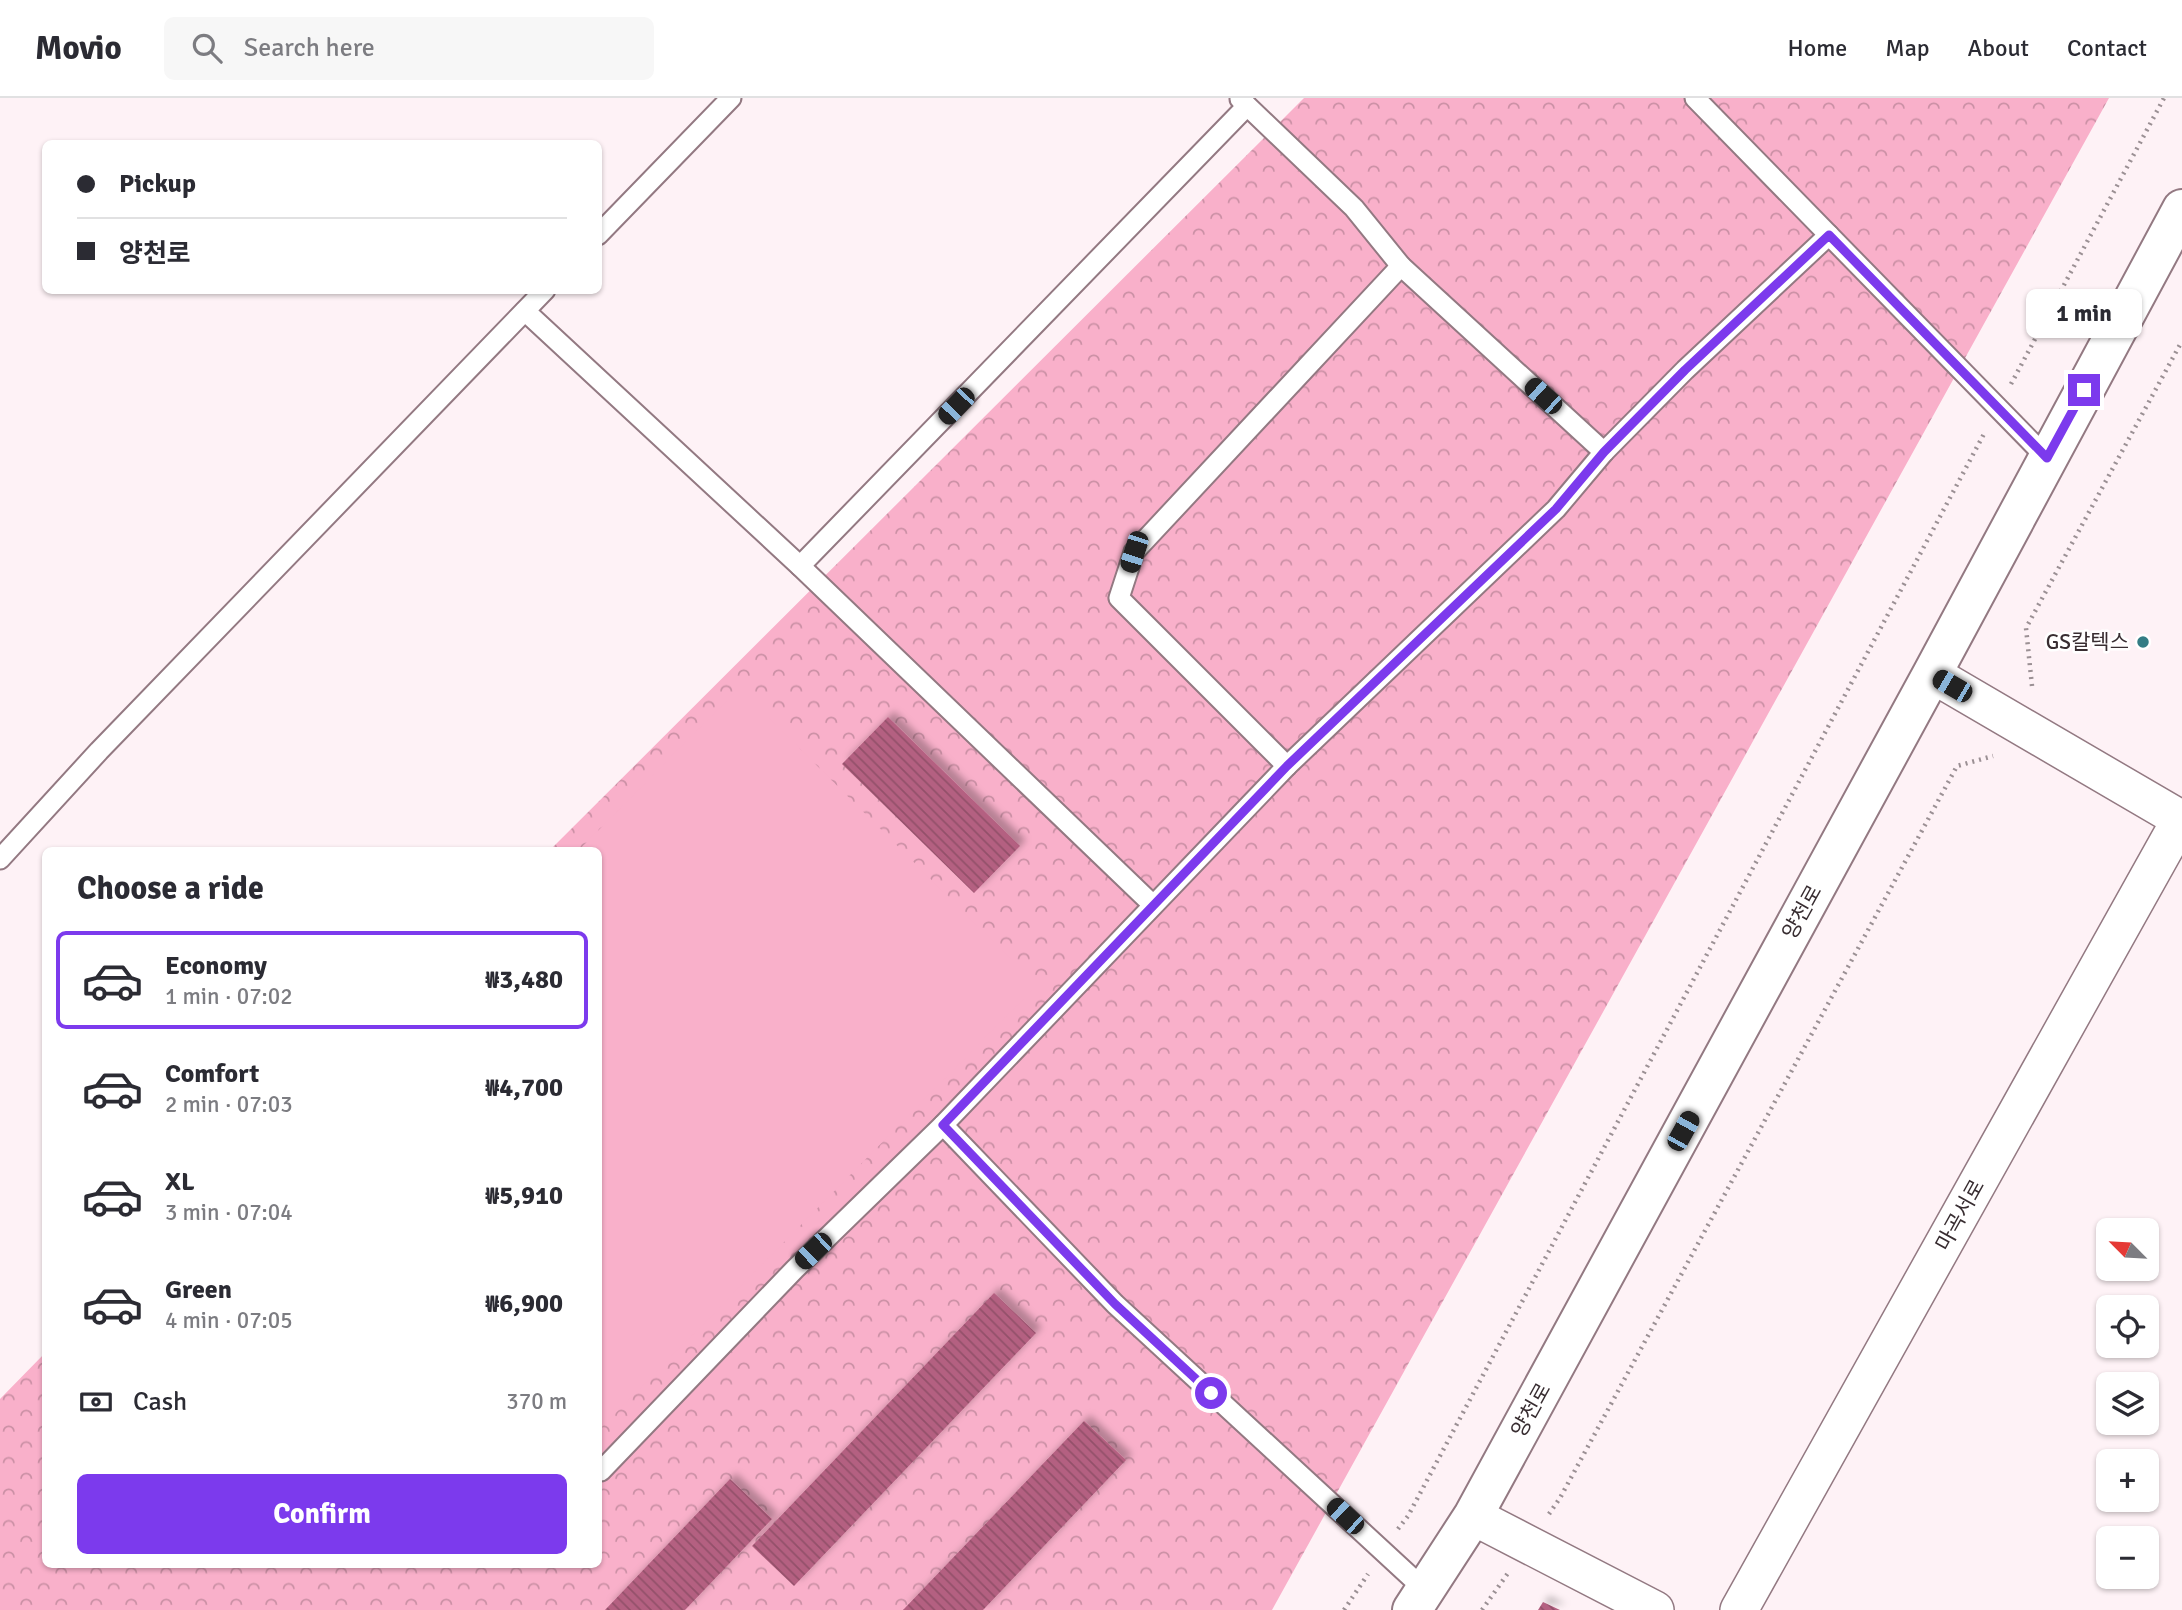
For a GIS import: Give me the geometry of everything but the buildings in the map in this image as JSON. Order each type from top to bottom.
[{"type":"main road","name":"양천로","points":[[1418,1600],[1473,1516],[2182,209]]},
{"type":"street","name":"마곡서로","points":[[1740,1610],[2181,819],[1932,674]]},
{"type":"street","points":[[1473,1516],[1654,1610]]},
{"type":"lane","points":[[602,231],[731,98]]},
{"type":"lane","points":[[1695,98],[2047,458]]},
{"type":"lane","points":[[800,566],[1243,102],[1354,208],[1401,265],[1604,452]]},
{"type":"lane","points":[[602,1470],[795,1269],[943,1125],[1287,766],[1556,509],[1604,452],[1685,370],[1829,235]]},
{"type":"lane","points":[[1287,766],[1119,598],[1134,552],[1401,265]]},
{"type":"lane","points":[[0,859],[99,751],[541,294]]},
{"type":"lane","points":[[525,311],[800,566],[1153,905]]},
{"type":"lane","points":[[943,1125],[1115,1304],[1383,1552],[1418,1600]]},
{"type":"path","points":[[1344,1610],[1414,1504],[2164,98]]},
{"type":"path","points":[[2032,686],[2026,628],[2182,341]]},
{"type":"path","points":[[1482,1610],[1560,1498],[1957,766],[1993,756]]},
{"type":"green space","points":[[1304,98],[2109,98],[1272,1610],[0,1610],[0,1399],[42,1356],[42,1568],[602,1568],[602,847],[553,847]]},
{"type":"green space","points":[[739,688],[1037,985],[602,1427],[602,847],[582,847]]},
{"type":"place","name":"GS칼텍스","points":[[2143,642]]},
{"type":"route","points":[[1211,1393],[1115,1304],[943,1125],[1287,766],[1556,509],[1604,452],[1685,370],[1829,235],[2047,458],[2084,390]]}]
